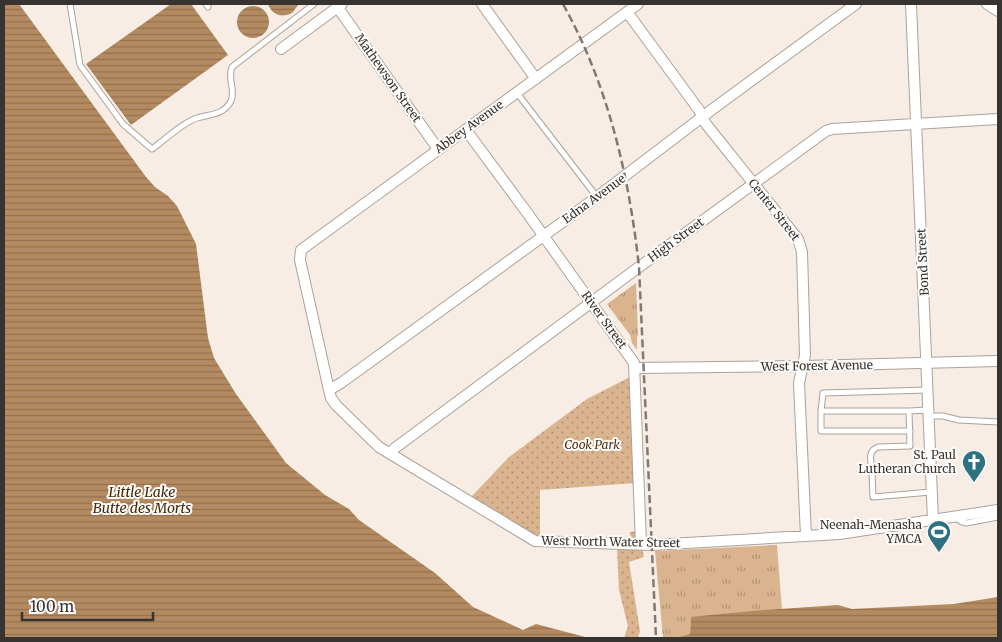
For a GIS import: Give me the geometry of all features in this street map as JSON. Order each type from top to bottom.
[{"type":"street","points":[[482,4],[536,79]]},
{"type":"street","name":"Abbey Avenue","points":[[301,250],[638,4]]},
{"type":"street","name":"Edna Avenue","points":[[329,390],[340,384],[597,197],[856,4]]},
{"type":"street","name":"Bond Street","points":[[911,4],[933,520]]},
{"type":"street","points":[[988,4],[998,11]]},
{"type":"street","points":[[280,49],[339,5]]},
{"type":"street","name":"Mathewson Street","points":[[339,5],[438,150]]},
{"type":"street","name":"Center Street","points":[[627,12],[706,124],[798,239],[801,246],[805,347],[799,383],[806,536]]},
{"type":"street","name":"High Street","points":[[390,454],[395,448],[591,302],[826,131],[998,118]]},
{"type":"street","name":"River Street","points":[[466,130],[632,359],[635,368],[641,544]]},
{"type":"street","name":"West North Water Street","points":[[301,250],[300,260],[329,390],[331,398],[336,405],[375,444],[532,540],[641,544],[721,542],[846,534],[998,510]]},
{"type":"street","name":"West Forest Avenue","points":[[635,368],[998,361]]},
{"type":"lane","points":[[70,4],[80,65],[123,124],[152,149],[190,121],[216,115],[226,108],[233,96],[230,79],[232,67],[314,4]]},
{"type":"lane","points":[[517,93],[597,197]]},
{"type":"lane","points":[[910,431],[821,432],[822,393],[928,390]]},
{"type":"lane","points":[[821,411],[909,411],[929,413],[959,420],[998,422]]},
{"type":"lane","points":[[909,411],[910,446],[878,447],[870,453],[873,497],[931,492]]},
{"type":"lane","points":[[872,472],[931,468]]},
{"type":"lane","points":[[955,517],[966,523],[998,517]]},
{"type":"green space","points":[[636,283],[637,350],[632,343],[630,335],[607,304]]},
{"type":"green space","name":"Cook Park","points":[[630,377],[635,483],[540,490],[540,535],[535,535],[471,497],[509,457],[587,399]]},
{"type":"green space","points":[[638,531],[644,557],[629,562],[640,631],[638,638],[624,638],[628,626],[619,590],[617,549],[631,550],[630,532]]},
{"type":"green space","points":[[777,545],[782,610],[751,611],[691,618],[690,634],[663,638],[655,551]]},
{"type":"water","name":"Little Lake Butte des Morts","points":[[4,4],[19,4],[146,177],[177,206],[196,244],[208,338],[214,358],[236,394],[286,463],[325,495],[349,509],[359,520],[435,573],[473,607],[523,630],[536,624],[589,638],[4,638]]},
{"type":"water","points":[[171,4],[191,4],[228,55],[131,125],[86,64]]},
{"type":"water","points":[[268,4],[299,4],[292,13],[281,15],[272,11]]},
{"type":"water","points":[[253,6],[259,7],[264,11],[268,16],[268,28],[264,33],[259,37],[253,38],[247,37],[242,33],[238,28],[237,22],[238,16],[242,11],[247,7]]},
{"type":"water","points":[[998,597],[998,638],[663,638],[690,634],[691,617],[838,605],[852,609],[954,604]]},
{"type":"railway","points":[[563,4],[579,35],[604,99],[622,165],[635,233],[639,267],[656,638]]},
{"type":"place","name":"St. Paul Lutheran Church","points":[[974,483]]},
{"type":"place","name":"Neenah-Menasha YMCA","points":[[939,553]]}]
